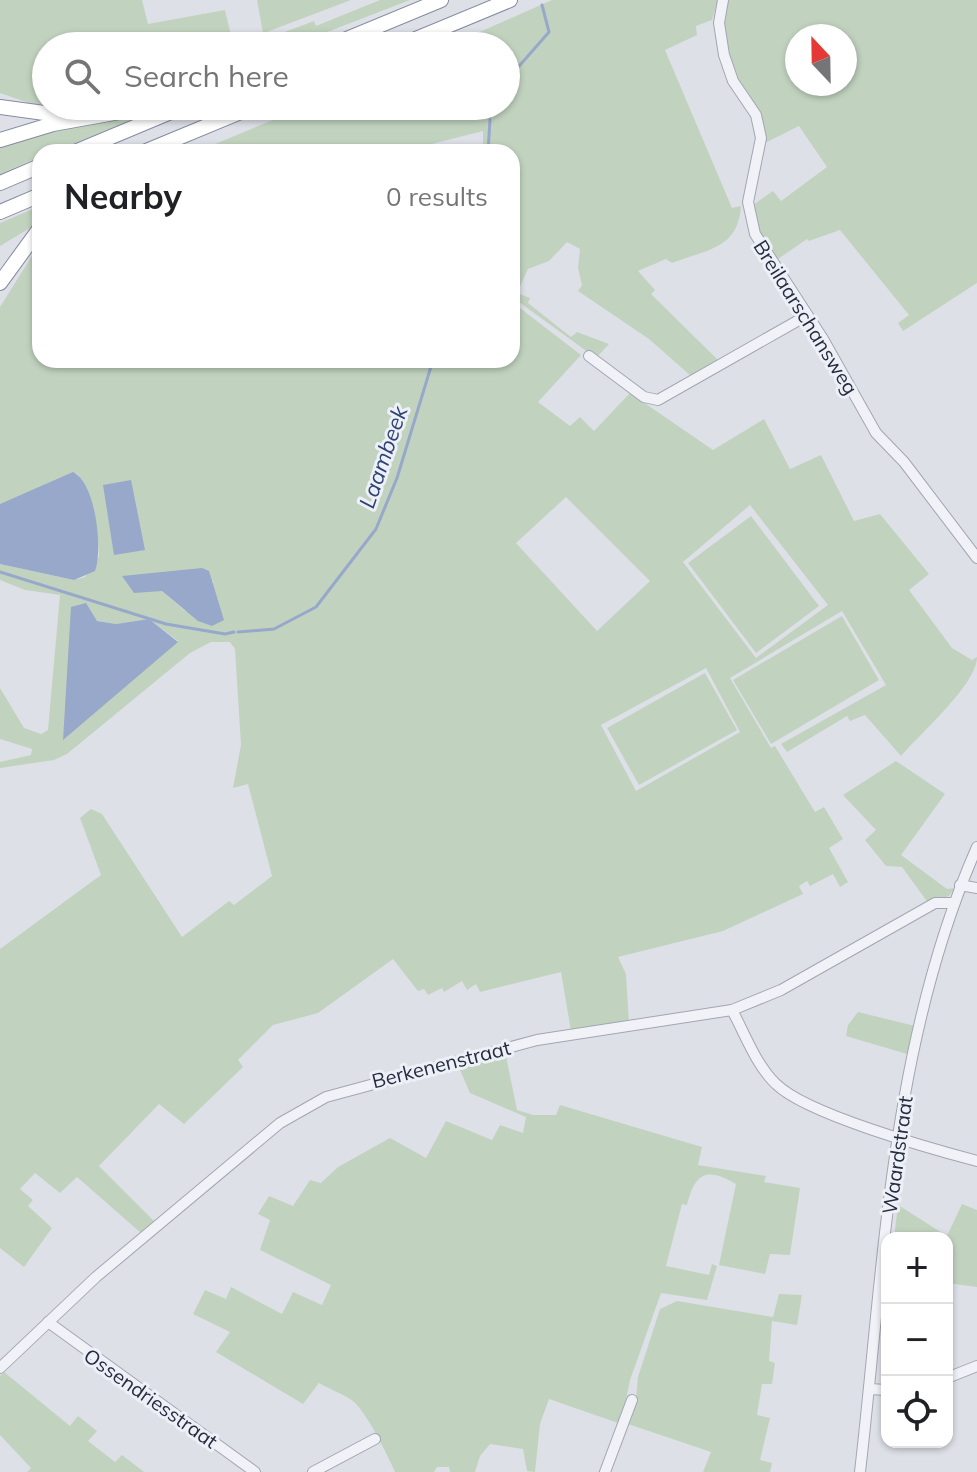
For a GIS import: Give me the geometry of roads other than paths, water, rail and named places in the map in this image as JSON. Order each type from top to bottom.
[{"type":"highway","points":[[364,32],[441,0]]},
{"type":"highway","points":[[433,32],[510,0]]},
{"type":"highway","points":[[0,107],[32,113]]},
{"type":"highway","points":[[0,140],[53,124],[80,120]]},
{"type":"highway","points":[[94,144],[152,120]]},
{"type":"highway","points":[[164,144],[222,120]]},
{"type":"highway","points":[[0,183],[32,169]]},
{"type":"highway","points":[[0,212],[32,198]]},
{"type":"highway","points":[[0,283],[32,239]]},
{"type":"street","name":"Breilaarschansweg","points":[[723,0],[719,23],[724,55],[733,81],[756,115],[761,138],[748,202],[751,224],[823,339],[876,433],[904,462],[977,558]]},
{"type":"street","points":[[589,356],[644,397],[658,400],[806,316]]},
{"type":"street","name":"Waardstraat","points":[[860,1472],[898,1137],[914,1042],[954,903],[977,847]]},
{"type":"street","points":[[960,885],[977,888]]},
{"type":"street","name":"Berkenenstraat","points":[[0,1368],[96,1277],[280,1123],[326,1097],[525,1043],[732,1010],[781,990],[935,903],[954,903]]},
{"type":"street","points":[[732,1010],[765,1070],[780,1088],[898,1137],[977,1161]]},
{"type":"street","name":"Ossendriesstraat","points":[[48,1322],[255,1472]]},
{"type":"street","points":[[952,1376],[977,1366]]},
{"type":"street","points":[[869,1389],[881,1390]]},
{"type":"street","points":[[605,1472],[632,1400]]},
{"type":"street","points":[[313,1472],[375,1439]]},
{"type":"water","points":[[73,472],[87,489],[96,517],[98,548],[95,571],[74,580],[0,564],[0,504]]},
{"type":"water","points":[[131,480],[145,550],[114,555],[103,485]]},
{"type":"water","points":[[202,568],[209,571],[224,620],[212,626],[198,621],[162,591],[134,593],[122,576]]},
{"type":"water","points":[[86,603],[97,621],[116,624],[149,619],[178,642],[63,740],[71,607]]},
{"type":"waterway","name":"Laambeek","points":[[520,65],[549,32],[542,5]]},
{"type":"waterway","name":"Laambeek","points":[[488,144],[490,120]]},
{"type":"waterway","name":"Laambeek","points":[[238,632],[274,629],[316,607],[376,529],[397,478],[431,368]]},
{"type":"waterway","name":"Laambeek","points":[[0,572],[166,624],[225,634],[234,632]]}]
